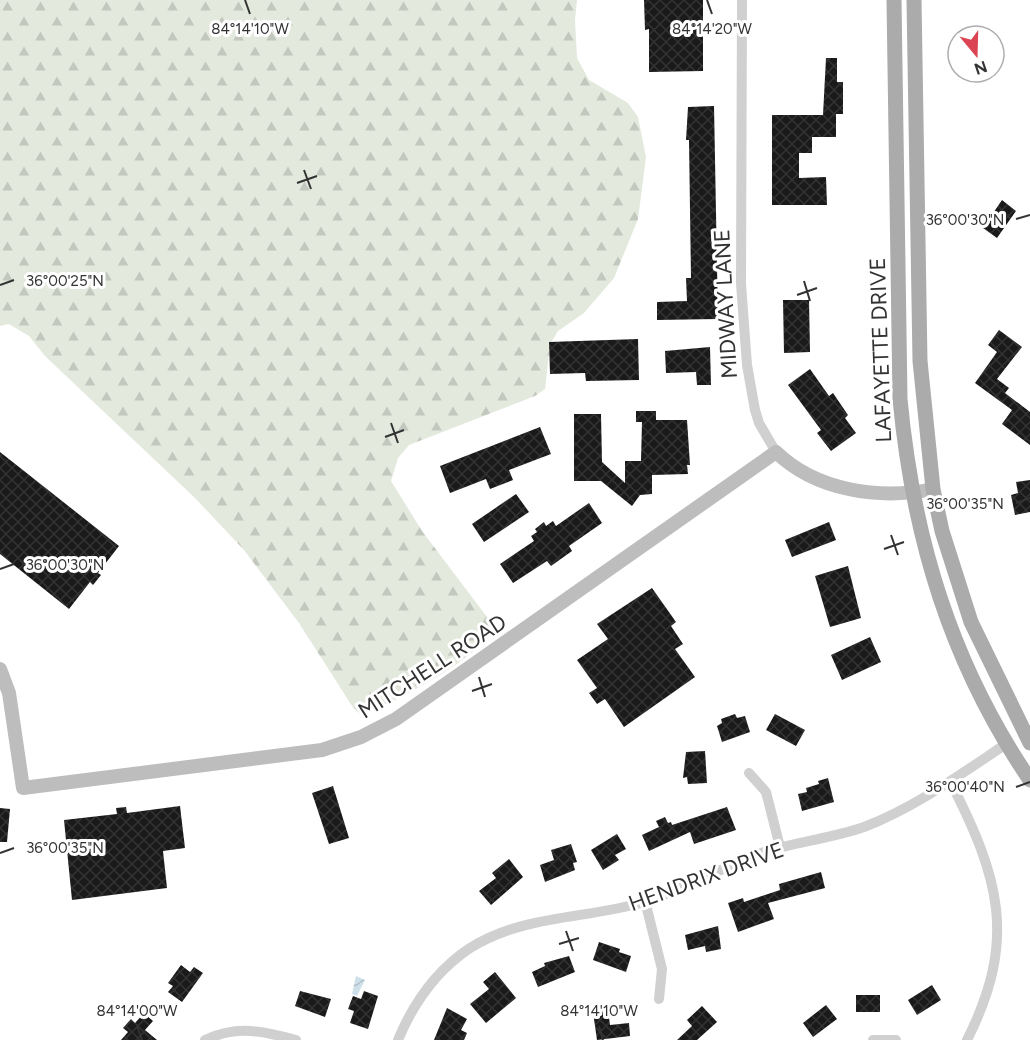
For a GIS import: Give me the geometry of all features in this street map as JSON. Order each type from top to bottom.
[{"type":"main road","name":"LAFAYETTE DRIVE","points":[[894,0],[900,399],[913,493],[927,559],[954,642],[1005,744],[1030,780]]},
{"type":"main road","name":"LAFAYETTE DRIVE","points":[[914,0],[920,361],[933,489],[942,531],[971,622],[1028,735]]},
{"type":"main road","points":[[894,43],[915,43]]},
{"type":"street","name":"MIDWAY LANE","points":[[742,0],[741,284],[747,365],[759,423],[776,452],[800,472],[830,485],[869,491],[913,493],[933,489]]},
{"type":"street","name":"MITCHELL ROAD","points":[[0,669],[9,693],[23,788],[305,753],[344,743],[396,719],[776,452]]},
{"type":"street","points":[[1005,744],[1028,735]]},
{"type":"street","name":"HENDRIX DRIVE","points":[[398,1040],[424,992],[468,950],[494,935],[530,923],[645,901],[722,868],[780,847],[864,827],[889,816],[950,781],[1005,744]]},
{"type":"street","points":[[749,773],[766,792],[780,847]]},
{"type":"street","points":[[950,781],[986,859],[996,899],[999,924],[992,978],[981,1012],[967,1040]]},
{"type":"street","points":[[645,901],[662,969],[659,999]]},
{"type":"street","points":[[205,1040],[233,1030],[254,1029],[296,1040]]},
{"type":"street","points":[[873,1040],[896,1040]]},
{"type":"green space","points":[[0,0],[577,0],[575,20],[577,58],[589,80],[628,103],[638,117],[646,157],[638,219],[614,278],[584,313],[558,331],[550,344],[545,389],[535,396],[409,445],[398,458],[391,481],[422,531],[487,617],[492,631],[471,654],[412,691],[361,715],[352,706],[299,623],[244,550],[196,499],[45,356],[29,336],[9,324],[0,326]]},
{"type":"water","points":[[356,976],[365,980],[357,996],[352,994]]},
{"type":"building","points":[[644,0],[703,0],[703,71],[649,72],[649,29],[645,30]]},
{"type":"building","points":[[826,58],[837,58],[837,82],[843,82],[843,114],[836,114],[836,137],[812,137],[812,153],[799,153],[799,178],[826,177],[827,205],[772,205],[772,115],[823,115]]},
{"type":"building","points":[[714,106],[718,319],[657,320],[657,302],[687,301],[686,278],[691,278],[689,140],[686,140],[688,107]]},
{"type":"building","points":[[1002,200],[1016,211],[997,238],[983,228]]},
{"type":"building","points":[[783,300],[809,300],[810,352],[784,353]]},
{"type":"building","points":[[999,330],[1022,347],[997,379],[1009,388],[1005,393],[1030,412],[1030,445],[1002,424],[1012,410],[975,383],[997,352],[988,345]]},
{"type":"building","points":[[638,339],[639,380],[586,381],[585,373],[550,374],[549,342]]},
{"type":"building","points":[[710,347],[711,385],[697,385],[696,372],[666,373],[665,351]]},
{"type":"building","points":[[810,369],[829,396],[833,393],[848,415],[845,418],[856,433],[831,451],[817,433],[821,430],[788,385]]},
{"type":"building","points":[[636,411],[656,411],[656,420],[687,420],[690,465],[687,465],[688,474],[652,475],[652,494],[640,495],[632,506],[601,481],[574,481],[574,414],[601,414],[602,462],[625,483],[625,461],[641,461],[642,422],[636,422]]},
{"type":"building","points":[[540,427],[551,454],[509,470],[513,480],[490,489],[486,479],[450,493],[440,466]]},
{"type":"building","points":[[0,452],[119,546],[98,573],[101,575],[93,585],[90,582],[69,609],[0,554]]},
{"type":"building","points":[[1030,480],[1030,512],[1015,515],[1011,495],[1018,493],[1016,482]]},
{"type":"building","points":[[516,494],[529,512],[484,542],[472,524]]},
{"type":"building","points":[[589,503],[602,523],[569,546],[572,551],[551,566],[547,561],[513,583],[500,564],[534,541],[531,536],[537,532],[535,529],[544,522],[546,526],[553,521],[556,526]]},
{"type":"building","points":[[829,522],[836,540],[792,557],[785,540]]},
{"type":"building","points":[[848,566],[861,618],[830,627],[815,576]]},
{"type":"building","points":[[652,588],[676,622],[671,626],[683,644],[675,649],[695,677],[624,727],[605,699],[597,704],[589,693],[597,688],[577,660],[608,639],[597,624]]},
{"type":"building","points":[[870,637],[881,662],[842,680],[831,655]]},
{"type":"building","points":[[735,714],[737,718],[745,716],[750,732],[722,742],[717,726],[722,723],[721,719]]},
{"type":"building","points":[[775,714],[805,730],[796,746],[766,730]]},
{"type":"building","points":[[705,751],[707,783],[688,784],[687,777],[683,778],[686,752]]},
{"type":"building","points":[[828,778],[834,802],[802,811],[798,794],[807,792],[806,788]]},
{"type":"building","points":[[333,786],[349,838],[329,844],[312,793]]},
{"type":"building","points":[[180,806],[185,848],[163,851],[167,888],[72,900],[64,820],[117,814],[116,808],[126,807],[127,813]]},
{"type":"building","points":[[727,807],[736,830],[694,844],[690,832],[649,851],[642,835],[659,827],[656,821],[665,817],[672,825]]},
{"type":"building","points":[[0,808],[10,809],[7,842],[0,842]]},
{"type":"building","points":[[617,834],[626,849],[615,855],[619,860],[603,870],[591,850]]},
{"type":"building","points":[[571,844],[577,862],[573,863],[575,870],[545,882],[540,865],[554,860],[551,850]]},
{"type":"building","points":[[509,859],[523,877],[491,905],[479,891],[496,878],[492,873]]},
{"type":"building","points":[[821,872],[825,888],[768,903],[774,919],[738,932],[728,903],[743,898],[744,902],[780,890],[779,884]]},
{"type":"building","points":[[718,926],[721,949],[706,952],[705,946],[688,950],[685,935]]},
{"type":"building","points":[[599,942],[620,949],[619,952],[631,956],[626,972],[593,960]]},
{"type":"building","points":[[569,956],[575,972],[538,987],[532,972],[545,966],[544,963]]},
{"type":"building","points":[[181,965],[190,972],[194,967],[203,973],[182,1002],[168,992],[173,986],[168,983]]},
{"type":"building","points":[[495,972],[516,998],[486,1023],[470,1004],[489,989],[483,982]]},
{"type":"building","points":[[932,985],[941,1000],[917,1015],[908,1000]]},
{"type":"building","points":[[300,991],[331,999],[325,1017],[295,1006]]},
{"type":"building","points":[[364,991],[378,996],[368,1029],[350,1023],[354,1011],[348,1009],[353,996],[361,999]]},
{"type":"building","points":[[856,995],[880,995],[880,1012],[856,1012]]},
{"type":"building","points":[[826,1005],[837,1019],[813,1037],[803,1023]]},
{"type":"building","points":[[702,1006],[717,1022],[697,1040],[677,1040],[692,1026],[687,1020]]},
{"type":"building","points":[[447,1008],[467,1019],[461,1030],[467,1033],[464,1040],[434,1040]]},
{"type":"building","points":[[608,1010],[610,1025],[629,1023],[630,1036],[597,1040],[593,1012]]},
{"type":"building","points":[[144,1013],[153,1021],[145,1030],[157,1040],[121,1040],[128,1032],[123,1028],[131,1019],[135,1023]]}]
